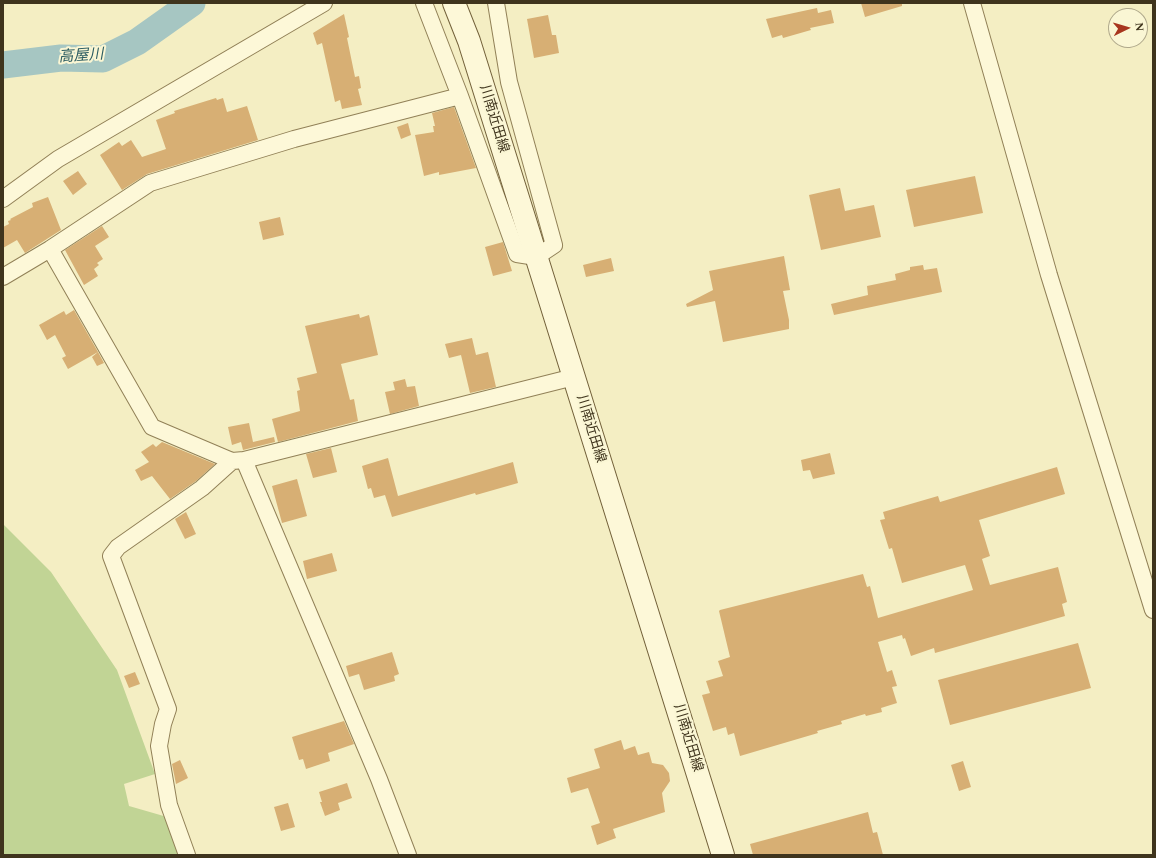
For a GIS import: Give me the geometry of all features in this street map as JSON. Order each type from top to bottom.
[{"type":"main road","name":"川南近田線","points":[[454,3],[469,41],[723,855]]},
{"type":"street","points":[[3,199],[58,158],[324,3]]},
{"type":"street","points":[[424,3],[460,96],[517,254],[536,257],[554,245],[509,82],[496,3]]},
{"type":"street","points":[[972,3],[1048,275],[1153,610]]},
{"type":"street","points":[[3,277],[50,249],[150,183],[294,138],[460,96]]},
{"type":"street","points":[[50,249],[152,427],[238,460],[379,779],[408,855]]},
{"type":"street","points":[[187,855],[168,805],[159,746],[163,724],[168,709],[111,556],[118,547],[202,488],[238,460],[574,377]]},
{"type":"green space","points":[[3,524],[51,572],[117,670],[155,774],[124,784],[129,806],[174,819],[186,855],[3,855]]},
{"type":"building","points":[[861,3],[902,3],[902,6],[865,17]]},
{"type":"building","points":[[817,8],[818,13],[831,10],[834,23],[810,28],[811,30],[783,38],[782,35],[772,38],[766,19]]},
{"type":"building","points":[[344,14],[355,77],[359,76],[361,88],[358,89],[362,105],[342,109],[340,100],[335,102],[322,43],[317,45],[313,33]]},
{"type":"building","points":[[548,15],[552,35],[556,35],[559,53],[534,58],[527,19]]},
{"type":"building","points":[[216,98],[217,100],[223,98],[227,112],[247,106],[258,140],[147,174],[122,190],[100,155],[119,142],[122,146],[131,140],[142,157],[166,149],[156,120],[175,113],[174,111]]},
{"type":"building","points":[[454,107],[476,168],[439,175],[439,172],[424,176],[415,135],[434,132],[433,126],[435,126],[432,113]]},
{"type":"building","points":[[408,123],[411,135],[401,139],[397,127]]},
{"type":"building","points":[[78,171],[87,184],[73,195],[63,181]]},
{"type":"building","points":[[975,176],[983,213],[914,227],[906,190]]},
{"type":"building","points":[[840,188],[845,211],[874,205],[881,237],[821,250],[809,195]]},
{"type":"building","points":[[48,197],[61,230],[25,253],[17,240],[3,248],[3,227],[9,224],[8,221],[33,207],[32,203]]},
{"type":"building","points":[[280,217],[284,235],[263,240],[259,222]]},
{"type":"building","points":[[102,226],[109,237],[95,246],[103,259],[97,263],[99,265],[94,269],[98,276],[84,285],[65,250]]},
{"type":"building","points":[[503,242],[512,271],[493,276],[485,247]]},
{"type":"building","points":[[784,256],[790,290],[783,291],[789,320],[789,329],[723,342],[715,301],[687,307],[686,304],[713,290],[709,271]]},
{"type":"building","points":[[611,258],[614,271],[586,277],[583,265]]},
{"type":"building","points":[[923,265],[924,270],[937,268],[942,292],[834,315],[831,304],[868,295],[867,286],[896,280],[895,274],[910,270],[910,267]]},
{"type":"building","points":[[74,310],[98,352],[68,369],[62,358],[66,356],[55,335],[47,340],[39,325],[64,311],[66,315]]},
{"type":"building","points":[[359,314],[360,318],[369,315],[378,355],[341,364],[350,400],[354,399],[358,421],[278,442],[272,419],[300,411],[297,391],[300,390],[297,378],[317,373],[305,326]]},
{"type":"building","points":[[472,338],[476,355],[488,352],[496,387],[470,393],[461,355],[449,358],[445,344]]},
{"type":"building","points":[[98,352],[104,363],[97,366],[92,357]]},
{"type":"building","points":[[405,379],[407,387],[415,386],[419,406],[390,414],[385,392],[395,390],[393,382]]},
{"type":"building","points":[[249,423],[253,442],[274,437],[275,442],[243,450],[241,442],[232,445],[228,427]]},
{"type":"building","points":[[162,442],[215,464],[196,481],[170,499],[152,476],[141,481],[135,470],[149,462],[141,452],[153,444],[156,447]]},
{"type":"building","points":[[331,448],[337,472],[313,478],[306,454]]},
{"type":"building","points":[[830,453],[835,474],[813,479],[810,470],[803,471],[801,460]]},
{"type":"building","points":[[388,458],[398,496],[513,462],[518,483],[476,495],[475,493],[392,517],[385,495],[374,498],[371,488],[368,489],[362,466]]},
{"type":"building","points":[[1057,467],[1065,494],[979,520],[990,556],[982,559],[990,585],[1058,567],[1067,602],[1062,604],[1065,616],[935,653],[934,648],[911,656],[905,638],[903,639],[902,635],[878,642],[887,672],[892,670],[897,686],[892,687],[897,703],[881,708],[882,712],[866,716],[865,714],[841,721],[842,724],[817,731],[818,733],[740,756],[734,733],[728,735],[726,727],[713,731],[702,695],[710,693],[706,681],[723,676],[718,661],[730,657],[720,610],[863,574],[867,587],[870,586],[878,618],[973,590],[965,565],[902,583],[892,548],[889,549],[880,520],[885,519],[883,512],[938,496],[940,502]]},
{"type":"building","points":[[297,479],[307,516],[282,523],[272,486]]},
{"type":"building","points":[[186,512],[196,534],[185,539],[175,519]]},
{"type":"building","points":[[332,553],[337,571],[307,579],[303,561]]},
{"type":"building","points":[[1078,643],[1091,688],[950,725],[938,680]]},
{"type":"building","points":[[392,652],[399,674],[394,676],[395,681],[364,690],[359,674],[349,677],[346,666]]},
{"type":"building","points":[[135,672],[140,684],[129,688],[124,676]]},
{"type":"building","points":[[344,721],[354,744],[328,753],[330,761],[306,769],[303,759],[299,760],[292,737]]},
{"type":"building","points":[[621,740],[624,750],[635,746],[638,755],[649,752],[652,763],[663,765],[669,773],[670,781],[662,793],[665,812],[613,829],[616,838],[597,845],[591,826],[600,823],[588,788],[571,793],[567,778],[600,768],[594,749]]},
{"type":"building","points":[[180,760],[188,778],[176,784],[172,764]]},
{"type":"building","points":[[963,761],[971,787],[959,791],[951,765]]},
{"type":"building","points":[[347,783],[352,798],[338,803],[340,810],[325,816],[320,802],[322,802],[319,792]]},
{"type":"building","points":[[288,803],[295,827],[281,831],[274,807]]},
{"type":"building","points":[[868,812],[873,833],[877,832],[883,855],[753,855],[750,844]]},
{"type":"waterway","name":"高屋川","points":[[3,65],[61,58],[103,59],[137,42],[192,3]]}]
